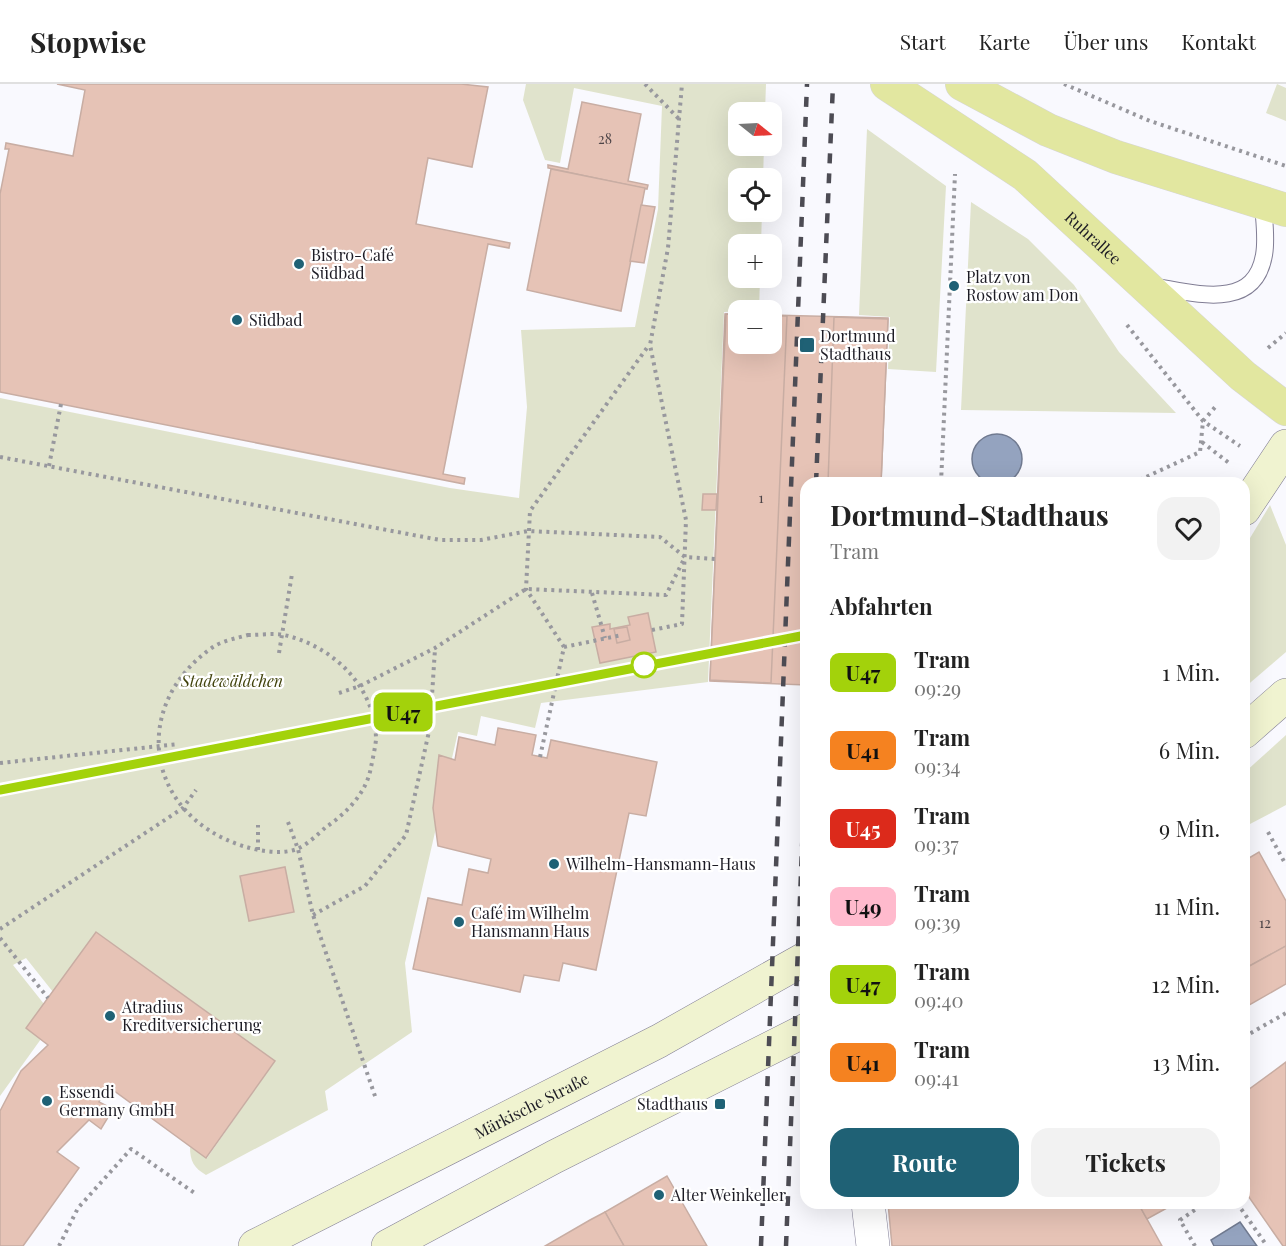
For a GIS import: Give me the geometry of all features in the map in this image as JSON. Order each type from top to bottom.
[{"type":"main road","name":"Ruhrallee","points":[[887,84],[1025,175],[1243,376],[1286,409]]},
{"type":"main road","points":[[962,84],[1048,130],[1096,149],[1275,207]]},
{"type":"main road","points":[[1250,500],[1286,446]]},
{"type":"main road","points":[[1250,727],[1286,695]]},
{"type":"main road","name":"Märkische Straße","points":[[255,1246],[659,1041],[800,961]]},
{"type":"main road","points":[[388,1246],[554,1157],[800,1033]]},
{"type":"street","points":[[869,1209],[873,1246]]},
{"type":"lane","points":[[1144,285],[1230,295],[1243,291],[1254,281],[1265,254],[1275,207]]},
{"type":"path","points":[[645,84],[679,119]]},
{"type":"path","points":[[652,630],[682,624],[686,520],[650,345],[668,248],[682,84]]},
{"type":"path","points":[[1064,84],[1150,121],[1286,166]]},
{"type":"path","points":[[941,477],[955,170]]},
{"type":"path","points":[[1272,344],[1286,333]]},
{"type":"path","points":[[540,757],[564,647],[526,589],[530,512],[650,345]]},
{"type":"path","points":[[49,466],[62,404]]},
{"type":"path","points":[[1146,477],[1200,452],[1203,421]]},
{"type":"path","points":[[0,457],[440,540],[482,540],[528,531],[660,537],[685,557],[715,559]]},
{"type":"path","points":[[339,693],[360,686],[435,648],[526,589],[666,595],[685,557]]},
{"type":"path","points":[[279,653],[292,574]]},
{"type":"path","points":[[592,593],[605,638]]},
{"type":"path","points":[[248,635],[282,635],[310,643],[340,662],[360,686],[370,711],[376,739],[370,771],[360,795],[342,816],[298,849],[258,850],[228,841],[204,827],[183,808],[162,774],[157,746],[159,723],[167,696],[188,670],[215,646],[248,635]]},
{"type":"path","points":[[564,647],[622,635]]},
{"type":"path","points":[[314,915],[365,886],[406,835],[430,727],[435,648]]},
{"type":"path","points":[[0,763],[179,744]]},
{"type":"path","points":[[0,929],[183,808],[196,790]]},
{"type":"path","points":[[288,822],[298,849],[314,915],[376,1099]]},
{"type":"path","points":[[258,825],[258,850]]},
{"type":"path","points":[[1268,832],[1286,865]]},
{"type":"path","points":[[0,938],[48,998]]},
{"type":"path","points":[[1250,1034],[1286,1013]]},
{"type":"path","points":[[60,1246],[78,1208],[131,1149],[196,1194]]},
{"type":"path","points":[[1195,1246],[1180,1220],[1196,1209]]},
{"type":"path","points":[[1241,1209],[1267,1246]]},
{"type":"green space","name":"Stadewäldchen","points":[[526,84],[766,84],[765,102],[728,102],[728,156],[764,156],[763,168],[728,168],[728,222],[762,222],[761,234],[728,234],[728,288],[760,288],[759,300],[728,300],[728,312],[724,312],[708,682],[541,703],[535,728],[481,716],[477,736],[458,732],[405,963],[412,1032],[325,1091],[328,1110],[206,1175],[202,1172],[194,1164],[190,1147],[207,1158],[275,1061],[96,932],[53,992],[26,958],[13,965],[44,1004],[41,1039],[0,1096],[0,398],[450,488],[519,498],[527,407],[521,330],[635,327],[658,209],[662,106],[574,88],[560,163],[545,160],[523,100]]},
{"type":"green space","points":[[1277,84],[1286,88],[1286,121],[1266,113]]},
{"type":"green space","points":[[867,129],[946,186],[936,372],[888,369],[890,317],[859,315]]},
{"type":"green space","points":[[971,202],[1028,239],[1074,285],[1119,352],[1176,413],[961,410]]},
{"type":"green space","points":[[1270,505],[1286,545],[1286,652],[1250,683],[1250,538]]},
{"type":"green space","points":[[1286,735],[1286,805],[1250,824],[1250,768]]},
{"type":"water","points":[[992,434],[1002,434],[1011,438],[1018,445],[1022,454],[1022,464],[1015,477],[979,477],[972,464],[972,454],[976,445],[983,438]]},
{"type":"water","points":[[1240,1222],[1257,1246],[1214,1246],[1211,1240]]},
{"type":"building","name":"Südbad","points":[[57,84],[461,84],[488,87],[472,167],[428,158],[416,224],[510,243],[509,248],[488,244],[443,474],[465,478],[464,484],[0,392],[0,194],[9,149],[5,149],[6,143],[73,156],[85,90]]},
{"type":"building","points":[[582,102],[641,114],[628,181],[648,185],[647,189],[548,168],[548,165],[568,169]]},
{"type":"building","points":[[551,169],[645,188],[621,311],[527,290]]},
{"type":"building","points":[[641,205],[655,207],[644,263],[630,261]]},
{"type":"building","points":[[725,314],[728,314],[728,354],[782,354],[782,315],[888,318],[881,477],[800,477],[800,685],[710,681]]},
{"type":"building","points":[[726,314],[728,314],[728,354],[782,354],[782,316],[787,316],[771,683],[710,680]]},
{"type":"building","points":[[834,317],[888,319],[881,477],[828,477]]},
{"type":"building","points":[[703,494],[717,494],[716,510],[702,510]]},
{"type":"building","points":[[648,613],[656,652],[600,663],[592,627],[610,624],[610,629],[630,625],[628,617]]},
{"type":"building","points":[[627,627],[630,640],[617,643],[614,629]]},
{"type":"building","name":"Wilhelm-Hansmann-Haus","points":[[498,728],[536,735],[532,755],[547,758],[551,740],[657,762],[646,816],[629,813],[596,970],[563,963],[559,981],[524,975],[520,992],[413,969],[428,898],[462,905],[469,869],[488,873],[491,859],[438,846],[433,808],[439,755],[455,760],[459,737],[495,745]]},
{"type":"building","points":[[1259,852],[1286,901],[1286,946],[1250,966],[1250,857]]},
{"type":"building","points":[[285,867],[294,912],[249,921],[240,876]]},
{"type":"building","points":[[96,932],[275,1061],[206,1158],[106,1085],[99,1102],[113,1109],[101,1129],[89,1120],[57,1152],[79,1168],[23,1246],[0,1246],[0,1111],[21,1071],[48,1045],[26,1028]]},
{"type":"building","points":[[1286,946],[1286,984],[1250,1005],[1250,966]]},
{"type":"building","points":[[1286,1062],[1286,1246],[1283,1246],[1250,1199],[1250,1089]]},
{"type":"building","points":[[667,1176],[707,1246],[624,1246],[605,1212]]},
{"type":"building","points":[[889,1209],[1141,1209],[1162,1246],[892,1246]]},
{"type":"building","points":[[1141,1209],[1165,1209],[1147,1219]]},
{"type":"building","points":[[605,1212],[624,1246],[545,1246],[590,1220]]},
{"type":"railway","points":[[761,1246],[807,84]]},
{"type":"railway","points":[[816,477],[833,84]]},
{"type":"railway","points":[[786,1246],[800,898]]},
{"type":"tram line","name":"U47","points":[[0,790],[800,636]]},
{"type":"place","name":"Bistro-Café Südbad","points":[[299,264]]},
{"type":"place","name":"Platz von Rostow am Don","points":[[954,286]]},
{"type":"place","name":"Südbad","points":[[237,320]]},
{"type":"place","name":"Dortmund Stadthaus","points":[[807,345]]},
{"type":"place","name":"Wilhelm-Hansmann-Haus","points":[[554,864]]},
{"type":"place","name":"Café im Wilhelm Hansmann Haus","points":[[459,922]]},
{"type":"place","name":"Atradius Kreditversicherung","points":[[110,1016]]},
{"type":"place","name":"Essendi Germany GmbH","points":[[47,1101]]},
{"type":"place","name":"Stadthaus","points":[[720,1104]]},
{"type":"place","name":"Alter Weinkeller","points":[[659,1195]]}]
